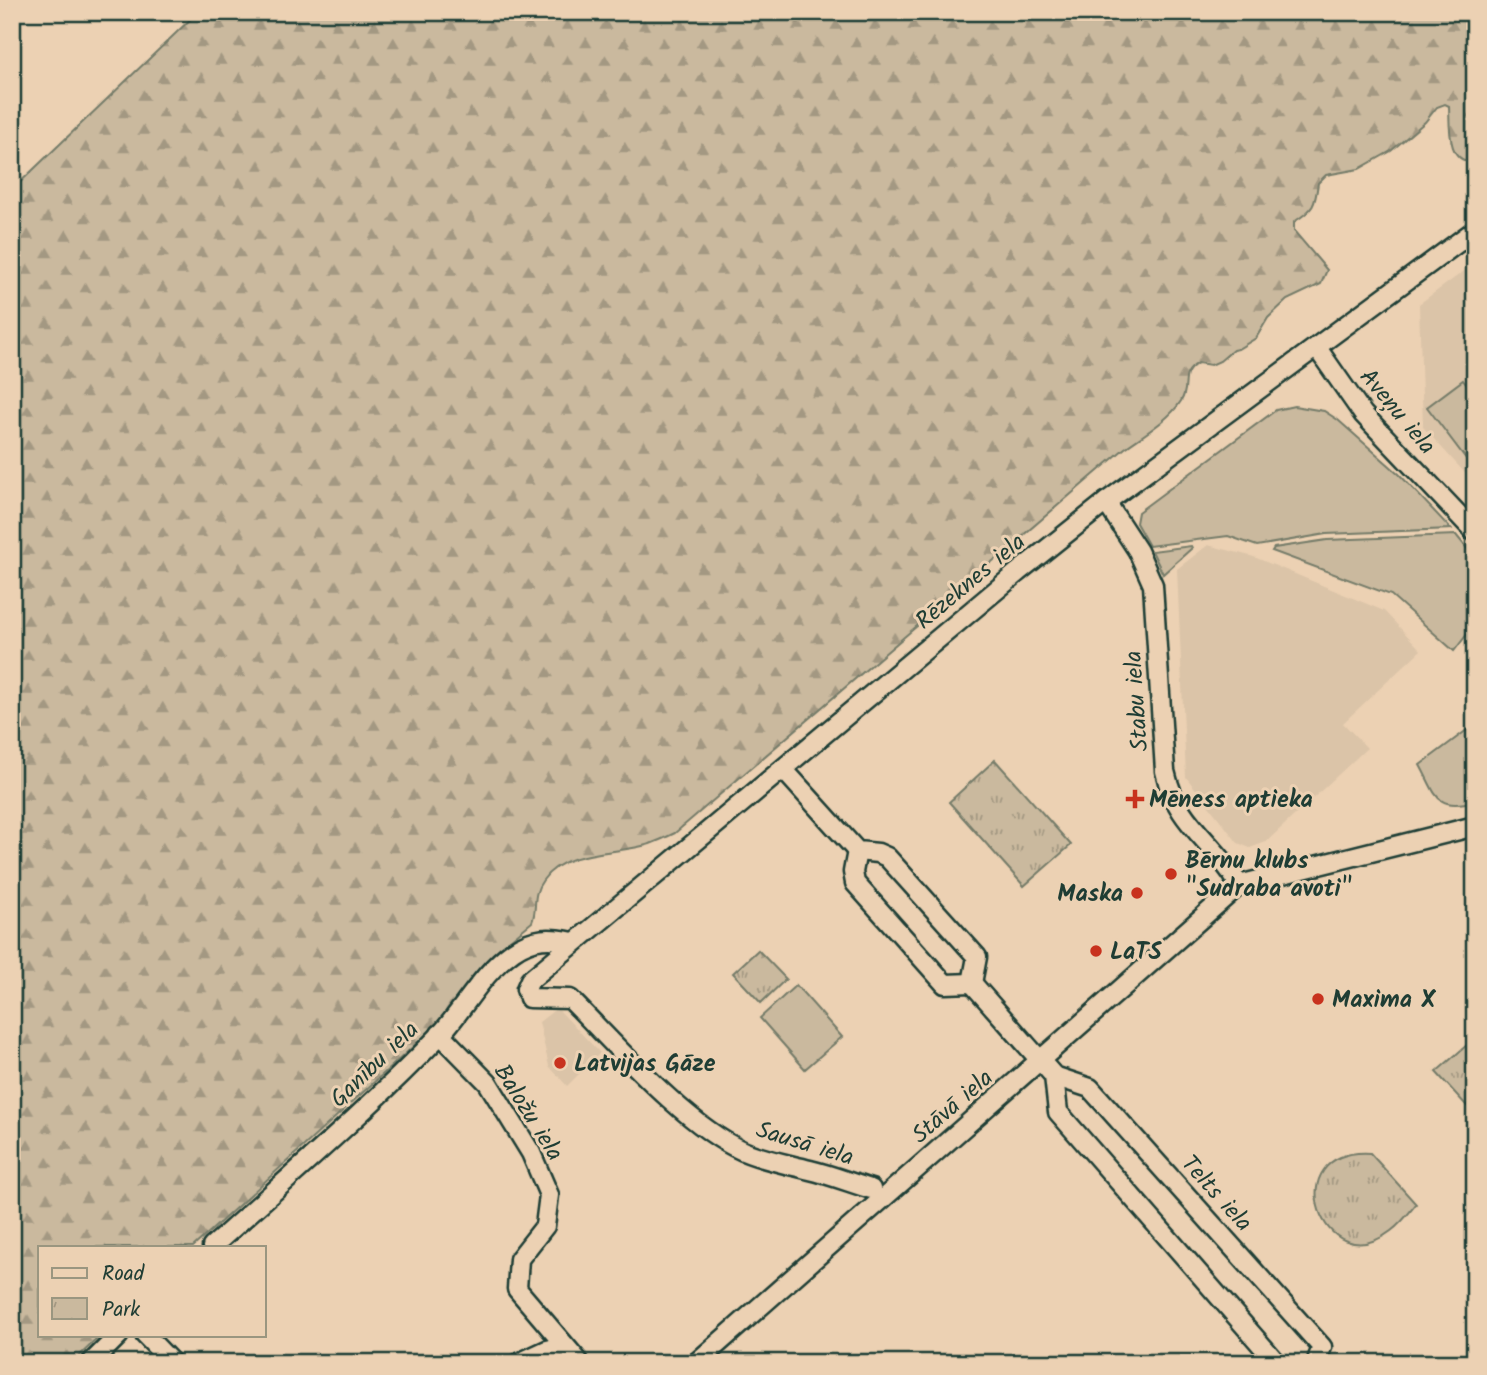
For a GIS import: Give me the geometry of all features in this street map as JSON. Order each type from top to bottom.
[{"type":"street","name":"Rēzeknes iela","points":[[529,998],[526,989],[530,980],[573,942],[1018,572],[1107,502],[1475,230]]},
{"type":"street","name":"Aveņu iela","points":[[1317,348],[1363,414],[1475,532]]},
{"type":"street","name":"Stabu iela","points":[[1107,502],[1138,551],[1153,585],[1165,771],[1169,788],[1182,816],[1229,867],[1239,885]]},
{"type":"street","points":[[783,769],[857,851],[878,853],[887,857],[977,957],[972,983]]},
{"type":"street","points":[[1239,885],[1475,826]]},
{"type":"street","points":[[857,851],[853,872],[855,883],[945,984],[972,983]]},
{"type":"street","name":"Stāvā iela","points":[[696,1363],[1239,885]]},
{"type":"street","name":"Ganību iela","points":[[213,1246],[440,1034],[495,967],[512,952],[528,942],[546,937],[573,942]]},
{"type":"street","points":[[972,983],[1054,1076],[1058,1112],[1277,1363]]},
{"type":"street","name":"Sausā iela","points":[[529,998],[570,999],[672,1100],[712,1133],[741,1150],[871,1189]]},
{"type":"street","name":"Baložu iela","points":[[440,1034],[488,1083],[531,1153],[549,1195],[545,1226],[519,1259],[517,1289],[580,1363]]},
{"type":"street","name":"Telts iela","points":[[1054,1076],[1090,1088],[1322,1347],[1315,1363]]},
{"type":"street","points":[[91,1363],[119,1336]]},
{"type":"street","points":[[146,1336],[172,1363]]},
{"type":"street","points":[[519,1363],[547,1350],[565,1346]]},
{"type":"shaded area","points":[[1475,263],[1475,484],[1423,427],[1419,304]]},
{"type":"shaded area","points":[[1208,545],[1254,557],[1384,611],[1421,650],[1343,723],[1367,748],[1266,842],[1250,848],[1238,843],[1186,777],[1177,569]]},
{"type":"shaded area","points":[[557,1008],[600,1053],[567,1086],[549,1066],[539,1022]]},
{"type":"green space","points":[[198,12],[1475,12],[1475,161],[1466,161],[1454,150],[1449,106],[1445,104],[1437,107],[1425,122],[1391,151],[1359,169],[1326,175],[1318,183],[1312,206],[1294,222],[1294,231],[1327,270],[1321,284],[1287,300],[1268,318],[1256,338],[1233,350],[1220,361],[1211,365],[1198,363],[1192,367],[1186,376],[1184,395],[1170,415],[1125,448],[675,833],[650,844],[578,857],[553,870],[539,886],[532,922],[492,955],[438,1024],[194,1246],[38,1246],[38,1336],[100,1336],[72,1363],[12,1363],[12,190]]},
{"type":"green space","points":[[1463,380],[1475,396],[1473,468],[1427,407]]},
{"type":"green space","points":[[1294,406],[1324,411],[1338,420],[1399,474],[1451,529],[1326,534],[1257,546],[1228,536],[1149,546],[1136,523],[1138,512],[1276,410]]},
{"type":"green space","points":[[1456,535],[1475,558],[1475,624],[1454,651],[1391,595],[1272,551],[1274,548],[1327,540]]},
{"type":"green space","points":[[1192,548],[1163,574],[1152,551]]},
{"type":"green space","points":[[1475,724],[1475,801],[1462,804],[1445,802],[1434,793],[1420,765]]},
{"type":"green space","points":[[995,760],[1071,845],[1024,886],[949,802]]},
{"type":"green space","points":[[758,950],[786,979],[761,1003],[733,973]]},
{"type":"green space","points":[[796,985],[842,1037],[805,1069],[760,1018]]},
{"type":"green space","points":[[1475,1038],[1475,1115],[1436,1072]]},
{"type":"green space","points":[[1370,1153],[1416,1204],[1391,1231],[1366,1243],[1345,1240],[1329,1228],[1319,1210],[1317,1189],[1324,1171],[1341,1157]]},
{"type":"place","name":"Mēness aptieka","points":[[1135,799]]},
{"type":"place","name":"Bērnu klubs \"Sudraba avoti\"","points":[[1171,874]]},
{"type":"place","name":"Maska","points":[[1137,893]]},
{"type":"place","name":"LaTS","points":[[1096,951]]},
{"type":"place","name":"Maxima X","points":[[1318,999]]},
{"type":"place","name":"Latvijas Gāze","points":[[560,1063]]}]
